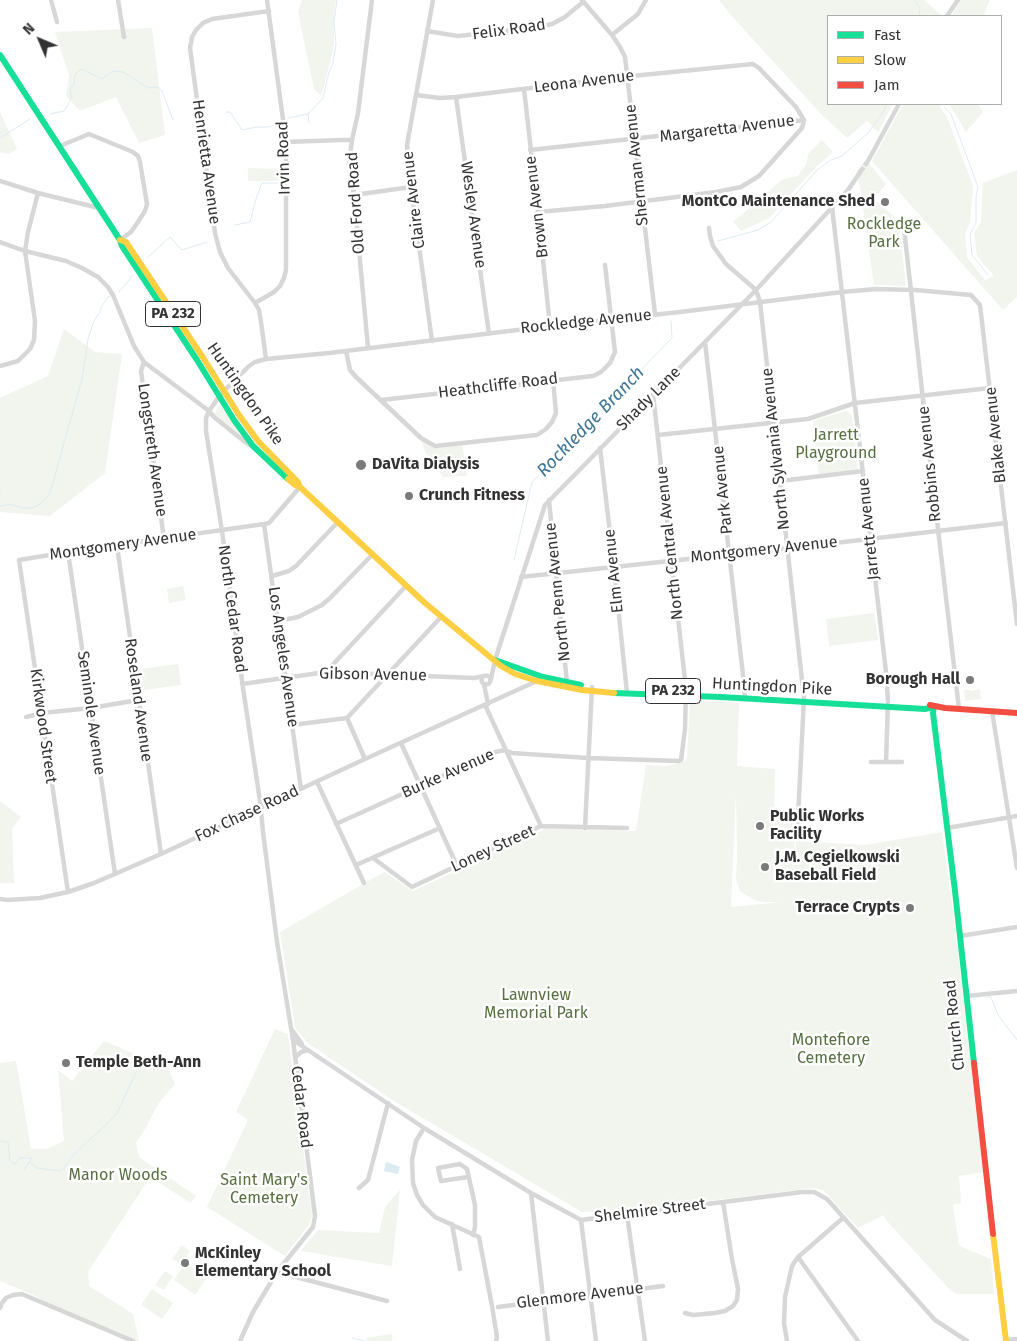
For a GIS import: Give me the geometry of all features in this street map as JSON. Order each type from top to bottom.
[{"type":"main road","name":"Huntingdon Pike","points":[[0,50],[0,56],[100,208],[122,246],[222,393],[258,441],[298,482],[300,487]]},
{"type":"main road","name":"Huntingdon Pike","points":[[222,393],[234,420],[253,446],[441,617],[506,670],[515,674],[565,688],[888,704],[926,704],[934,707],[1017,713]]},
{"type":"main road","name":"Huntingdon Pike","points":[[495,660],[530,673],[592,689]]},
{"type":"main road","name":"Church Road","points":[[934,707],[934,727],[1006,1340]]},
{"type":"street","points":[[51,0],[57,22]]},
{"type":"street","points":[[118,0],[124,36]]},
{"type":"street","name":"Irvin Road","points":[[255,303],[274,292],[280,286],[286,270],[286,142],[267,0]]},
{"type":"street","name":"Old Ford Road","points":[[368,348],[354,195],[349,164],[358,113],[372,0]]},
{"type":"street","name":"Claire Avenue","points":[[432,341],[407,144],[433,0]]},
{"type":"street","points":[[612,35],[638,14],[646,0]]},
{"type":"street","points":[[948,15],[958,0]]},
{"type":"street","name":"Felix Road","points":[[428,31],[458,36],[552,24],[566,17],[583,1]]},
{"type":"street","name":"Sherman Avenue","points":[[583,1],[612,35],[625,57],[655,314]]},
{"type":"street","name":"Henrietta Avenue","points":[[266,359],[259,310],[228,268],[220,252],[215,233],[190,48],[192,37],[202,23],[212,19],[268,11]]},
{"type":"street","name":"Leona Avenue","points":[[416,95],[440,98],[456,97],[753,64],[796,107],[804,120]]},
{"type":"street","name":"Brown Avenue","points":[[524,89],[550,326]]},
{"type":"street","name":"Wesley Avenue","points":[[456,97],[489,334]]},
{"type":"street","points":[[868,161],[898,105]]},
{"type":"street","points":[[538,212],[605,206],[741,187],[758,176],[802,128],[804,120]]},
{"type":"street","name":"Margaretta Avenue","points":[[530,150],[804,120]]},
{"type":"street","points":[[60,146],[89,134],[133,152],[138,156],[147,204],[145,211],[131,232],[120,240]]},
{"type":"street","points":[[286,142],[352,140]]},
{"type":"street","name":"Shady Lane","points":[[495,660],[542,510],[548,500],[742,305],[848,190],[861,171]]},
{"type":"street","points":[[0,181],[38,193],[100,208]]},
{"type":"street","points":[[354,195],[411,187]]},
{"type":"street","points":[[0,366],[18,361],[30,349],[34,340],[35,321],[24,251],[38,193]]},
{"type":"street","name":"Jarrett Avenue","points":[[832,207],[888,704],[886,762]]},
{"type":"street","name":"Robbins Avenue","points":[[903,219],[959,709]]},
{"type":"street","points":[[709,228],[714,246],[726,264],[756,290]]},
{"type":"street","points":[[0,242],[24,251],[66,261],[98,277],[113,295],[134,346],[144,362],[209,411],[245,442],[253,446]]},
{"type":"street","points":[[605,265],[612,320]]},
{"type":"street","name":"Rockledge Avenue","points":[[209,411],[222,393],[252,364],[266,359],[876,289],[971,295],[980,305]]},
{"type":"street","name":"North Sylvania Avenue","points":[[756,290],[760,302],[804,700],[797,837]]},
{"type":"street","name":"Blake Avenue","points":[[980,305],[1017,624]]},
{"type":"street","name":"Heathcliffe Road","points":[[381,400],[593,376],[601,372],[610,363],[615,352],[612,320]]},
{"type":"street","name":"Park Avenue","points":[[705,342],[730,554],[744,697]]},
{"type":"street","points":[[346,351],[350,370],[421,438],[435,446],[541,432],[552,422],[556,413],[553,380]]},
{"type":"street","name":"Longstreth Avenue","points":[[144,362],[141,371],[164,539]]},
{"type":"street","points":[[658,435],[808,419],[855,403],[990,388]]},
{"type":"street","name":"North Central Avenue","points":[[653,394],[686,694],[683,756]]},
{"type":"street","name":"North Cedar Road","points":[[209,411],[206,418],[206,431],[260,801],[259,808],[277,942]]},
{"type":"street","name":"Elm Avenue","points":[[600,448],[627,692]]},
{"type":"street","points":[[780,480],[863,471]]},
{"type":"street","points":[[264,524],[268,523],[300,487]]},
{"type":"street","name":"North Penn Avenue","points":[[548,500],[567,683]]},
{"type":"street","points":[[272,576],[289,571],[296,566],[338,522]]},
{"type":"street","name":"Montgomery Avenue","points":[[521,578],[1006,523]]},
{"type":"street","name":"Montgomery Avenue","points":[[19,560],[264,524]]},
{"type":"street","name":"Los Angeles Avenue","points":[[264,524],[301,789]]},
{"type":"street","name":"Roseland Avenue","points":[[116,546],[161,854]]},
{"type":"street","name":"Seminole Avenue","points":[[68,552],[115,874]]},
{"type":"street","points":[[278,622],[298,617],[322,605],[373,554]]},
{"type":"street","name":"Kirkwood Street","points":[[19,560],[68,892]]},
{"type":"street","points":[[326,672],[406,586]]},
{"type":"street","points":[[292,725],[346,718],[441,617]]},
{"type":"street","points":[[484,684],[487,684],[495,660]]},
{"type":"street","name":"Gibson Avenue","points":[[242,684],[326,672],[488,678]]},
{"type":"street","points":[[487,696],[482,680],[488,678]]},
{"type":"street","points":[[488,678],[486,705],[541,826]]},
{"type":"street","name":"Fox Chase Road","points":[[0,899],[40,898],[68,892],[94,883],[536,681]]},
{"type":"street","points":[[585,828],[592,689]]},
{"type":"street","points":[[26,717],[42,713],[91,708],[138,700]]},
{"type":"street","points":[[992,711],[1017,868]]},
{"type":"street","points":[[346,718],[365,758]]},
{"type":"street","points":[[400,743],[457,866]]},
{"type":"street","name":"Burke Avenue","points":[[336,824],[496,752],[505,750],[512,753],[588,758],[679,761],[683,756]]},
{"type":"street","points":[[871,762],[902,762]]},
{"type":"street","points":[[317,782],[364,883]]},
{"type":"street","points":[[947,828],[1017,816]]},
{"type":"street","name":"Loney Street","points":[[372,858],[412,887],[541,826],[627,828]]},
{"type":"street","points":[[356,865],[440,828]]},
{"type":"street","points":[[960,936],[1017,927]]},
{"type":"street","name":"Cedar Road","points":[[240,1341],[253,1312],[277,1272],[313,1227],[315,1216],[293,1040],[277,942]]},
{"type":"street","points":[[966,996],[1017,991]]},
{"type":"street","points":[[291,1027],[306,1048],[295,1058]]},
{"type":"street","name":"Shelmire Street","points":[[293,1040],[424,1128],[581,1220],[814,1192],[827,1199],[935,1320],[967,1341]]},
{"type":"street","points":[[359,1188],[368,1180],[388,1103]]},
{"type":"street","points":[[424,1128],[416,1141],[412,1160],[413,1183],[423,1205],[435,1217],[479,1238],[492,1306],[496,1341]]},
{"type":"street","points":[[468,1177],[441,1181],[438,1168],[460,1164],[467,1169],[475,1205],[476,1227],[473,1235]]},
{"type":"street","points":[[531,1192],[548,1341]]},
{"type":"street","points":[[685,1313],[693,1315],[725,1311],[733,1306],[737,1300],[738,1289],[723,1202]]},
{"type":"street","points":[[627,1215],[645,1341]]},
{"type":"street","points":[[786,1341],[784,1323],[785,1297],[792,1266],[798,1257],[843,1218]]},
{"type":"street","points":[[581,1220],[596,1341]]},
{"type":"street","points":[[452,1224],[460,1269]]},
{"type":"street","points":[[798,1257],[858,1341]]},
{"type":"street","points":[[277,1272],[387,1301]]},
{"type":"street","name":"Glenmore Avenue","points":[[498,1307],[662,1286]]},
{"type":"street","points":[[0,1308],[2,1303],[13,1295],[22,1294],[133,1341]]},
{"type":"street","points":[[955,1341],[960,1337]]},
{"type":"street","points":[[1006,1340],[1017,1339]]},
{"type":"green space","points":[[302,0],[336,0],[334,44],[321,96],[314,89],[298,12]]},
{"type":"green space","points":[[719,0],[924,0],[941,15],[827,15],[827,105],[892,105],[878,132],[867,121],[847,138],[821,114]]},
{"type":"green space","points":[[961,0],[990,0],[983,15],[952,15]]},
{"type":"green space","points":[[152,28],[165,135],[139,143],[116,97],[80,111],[66,96],[69,75],[55,32]]},
{"type":"green space","points":[[902,105],[941,105],[940,107],[947,117],[973,186],[970,223],[965,233],[967,257],[985,280],[994,276],[977,256],[974,233],[981,222],[983,183],[1017,170],[1017,297],[1003,310],[872,161]]},
{"type":"green space","points":[[950,105],[979,105],[983,112],[966,132]]},
{"type":"green space","points":[[0,112],[17,149],[9,154],[0,152]]},
{"type":"green space","points":[[822,140],[833,152],[816,167],[769,218],[741,231],[733,222],[783,179],[798,176],[807,163],[808,154]]},
{"type":"green space","name":"Rockledge Park","points":[[866,160],[886,184],[874,199],[898,220],[906,286],[874,285],[860,186],[856,172]]},
{"type":"green space","points":[[248,168],[281,169],[281,181],[248,181]]},
{"type":"green space","points":[[64,329],[95,352],[122,354],[105,473],[50,516],[0,512],[0,398],[48,376]]},
{"type":"green space","points":[[220,404],[242,437],[214,414]]},
{"type":"green space","name":"Jarrett Playground","points":[[845,411],[852,415],[858,469],[819,474],[813,421]]},
{"type":"green space","points":[[421,438],[435,446],[462,443],[467,476],[443,477],[425,452]]},
{"type":"green space","points":[[183,586],[186,600],[169,603],[167,589]]},
{"type":"green space","points":[[874,613],[878,640],[829,646],[826,619]]},
{"type":"green space","points":[[178,664],[181,685],[144,690],[141,669]]},
{"type":"green space","points":[[980,689],[981,699],[965,701],[964,690]]},
{"type":"green space","points":[[690,700],[739,703],[737,766],[775,769],[774,820],[795,822],[793,880],[796,841],[865,845],[942,832],[954,918],[983,1172],[959,1176],[961,1203],[953,1205],[959,1245],[991,1259],[994,1294],[957,1294],[951,1291],[885,1219],[884,1215],[858,1228],[823,1190],[813,1188],[635,1210],[582,1212],[394,1101],[309,1044],[295,1028],[280,932],[384,872],[413,891],[547,828],[636,831],[646,765],[666,766],[683,762],[687,758]],"holes":[[[736,792],[736,879],[740,891],[754,900],[782,902],[731,907]]]},
{"type":"green space","points":[[0,801],[21,817],[12,829],[14,883],[0,883]]},
{"type":"green space","name":"Saint Mary's Cemetery","points":[[275,1029],[288,1034],[312,1216],[309,1225],[285,1256],[207,1207],[248,1120],[236,1112]]},
{"type":"green space","name":"Manor Woods","points":[[104,1041],[168,1068],[175,1084],[158,1104],[136,1143],[139,1157],[196,1196],[191,1203],[150,1177],[88,1272],[89,1286],[133,1314],[139,1341],[133,1341],[60,1310],[31,1294],[0,1281],[0,1063],[16,1061],[31,1149],[47,1149],[64,1141],[58,1070],[72,1081]]},
{"type":"green space","points":[[400,1190],[392,1266],[301,1251],[318,1230],[379,1233],[385,1207]]},
{"type":"green space","points":[[182,1245],[190,1251],[181,1264],[172,1259]]},
{"type":"green space","points":[[185,1263],[207,1277],[195,1295],[174,1280]]},
{"type":"green space","points":[[165,1271],[173,1276],[164,1290],[155,1285]]},
{"type":"green space","points":[[152,1289],[173,1303],[162,1319],[141,1305]]},
{"type":"green space","points":[[392,1334],[392,1341],[366,1341],[367,1338]]},
{"type":"shaded area","points":[[386,1162],[400,1167],[398,1174],[384,1171]]},
{"type":"waterway","points":[[288,118],[308,114],[323,98],[333,63],[336,44],[334,22],[337,0]]},
{"type":"waterway","name":"Rockledge Branch","points":[[914,0],[920,8],[919,15]]},
{"type":"waterway","points":[[50,114],[64,111],[72,98],[70,89],[74,84],[75,74],[82,69],[102,79],[113,71],[123,72],[148,88],[158,87],[162,91],[173,120]]},
{"type":"waterway","name":"Rockledge Branch","points":[[718,241],[758,230],[771,222],[818,169],[831,160],[842,156],[868,133],[887,105]]},
{"type":"waterway","points":[[944,107],[951,114],[978,187],[976,223],[970,234],[972,255],[988,275]]},
{"type":"waterway","points":[[226,112],[230,112],[242,130],[277,125]]},
{"type":"waterway","points":[[308,114],[309,123]]},
{"type":"waterway","points":[[0,138],[30,119]]},
{"type":"waterway","points":[[235,225],[250,222],[262,183],[280,183]]},
{"type":"waterway","points":[[147,258],[170,237],[182,250],[207,242]]},
{"type":"waterway","points":[[119,292],[133,275]]},
{"type":"waterway","points":[[0,505],[10,504],[23,508],[33,508],[43,502],[50,493],[82,379],[88,339],[101,307],[110,296]]},
{"type":"waterway","name":"Rockledge Branch","points":[[514,560],[532,482],[672,338],[671,321]]},
{"type":"waterway","points":[[986,997],[991,997],[998,1015],[1017,1040]]},
{"type":"waterway","points":[[29,1162],[37,1168],[60,1171],[65,1167],[72,1156],[117,1113],[142,1060]]},
{"type":"waterway","points":[[0,1141],[8,1142],[10,1161],[15,1164],[20,1158],[32,1158],[24,1170]]},
{"type":"waterway","points":[[352,1338],[365,1341]]},
{"type":"tunnel","points":[[861,171],[868,161]]},
{"type":"traffic: fast","points":[[0,55],[234,420],[253,446],[288,479]]},
{"type":"traffic: fast","points":[[495,660],[543,677],[581,685]]},
{"type":"traffic: fast","points":[[614,693],[721,697],[925,709],[934,707]]},
{"type":"traffic: fast","points":[[934,707],[933,713],[974,1063]]},
{"type":"traffic: slow","points":[[120,240],[126,242],[239,415],[258,441],[298,482],[300,487]]},
{"type":"traffic: slow","points":[[288,479],[300,487],[425,603],[501,666],[515,674],[537,681],[582,690],[614,693]]},
{"type":"traffic: slow","points":[[993,1234],[1006,1341]]},
{"type":"traffic: jam","points":[[930,705],[945,708],[1017,713]]},
{"type":"traffic: jam","points":[[974,1063],[993,1234]]},
{"type":"place","name":"MontCo Maintenance Shed","points":[[885,202]]},
{"type":"place","name":"DaVita Dialysis","points":[[361,465]]},
{"type":"place","name":"Crunch Fitness","points":[[409,496]]},
{"type":"place","name":"Borough Hall","points":[[970,680]]},
{"type":"place","name":"Public Works Facility","points":[[760,826]]},
{"type":"place","name":"J.M. Cegielkowski Baseball Field","points":[[765,867]]},
{"type":"place","name":"Terrace Crypts","points":[[910,908]]},
{"type":"place","name":"Temple Beth-Ann","points":[[66,1063]]},
{"type":"place","name":"McKinley Elementary School","points":[[185,1263]]},
{"type":"park label","name":"Lawnview Memorial Park","points":[[536,1005]]},
{"type":"park label","name":"Montefiore Cemetery","points":[[831,1050]]}]
